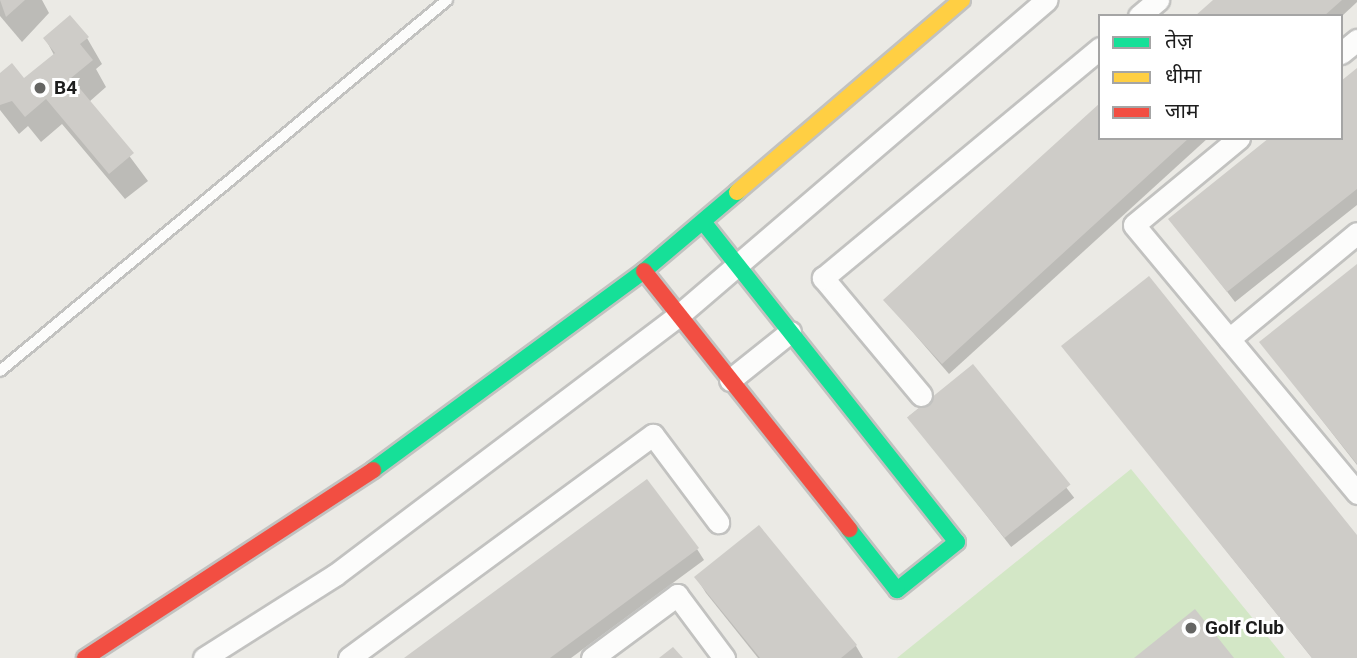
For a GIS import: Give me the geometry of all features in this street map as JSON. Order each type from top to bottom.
[{"type":"street","points":[[85,658],[304,521],[644,271],[704,223],[962,0]]},
{"type":"street","points":[[204,658],[335,575],[678,315],[1046,0]]},
{"type":"street","points":[[1141,14],[1158,0]]},
{"type":"street","points":[[1343,51],[1357,40]]},
{"type":"street","points":[[920,395],[823,278],[1098,50]]},
{"type":"street","points":[[1237,140],[1134,225],[1357,493]]},
{"type":"street","points":[[644,271],[897,590],[957,542],[704,223]]},
{"type":"street","points":[[1229,339],[1357,233]]},
{"type":"street","points":[[730,380],[790,332]]},
{"type":"street","points":[[349,658],[653,435],[718,522]]},
{"type":"street","points":[[592,658],[677,595],[724,658]]},
{"type":"lane","points":[[0,371],[447,0]]},
{"type":"green space","points":[[1131,469],[1285,658],[897,658]]},
{"type":"building","points":[[0,0],[25,0],[6,17]]},
{"type":"building","points":[[1213,0],[1342,0],[1326,14],[1197,14]]},
{"type":"building","name":"B4","points":[[70,15],[89,37],[80,44],[93,60],[71,78],[134,153],[109,174],[46,99],[25,117],[12,101],[0,105],[0,73],[12,63],[24,78],[55,53],[43,38]]},
{"type":"building","points":[[1357,68],[1357,189],[1227,292],[1168,219],[1267,140],[1343,140],[1343,79]]},
{"type":"building","points":[[1098,105],[1098,140],[1187,140],[942,364],[883,300]]},
{"type":"building","points":[[1357,264],[1357,464],[1259,342]]},
{"type":"building","points":[[1149,276],[1357,535],[1357,658],[1312,658],[1061,346]]},
{"type":"building","points":[[973,364],[1071,484],[1004,538],[907,417]]},
{"type":"building","points":[[647,479],[699,548],[603,619],[550,658],[404,658]]},
{"type":"building","points":[[759,525],[857,645],[841,658],[760,658],[694,577]]},
{"type":"building","name":"Golf Club","points":[[1195,609],[1234,658],[1134,658]]},
{"type":"building","points":[[673,647],[683,658],[659,658]]},
{"type":"traffic: fast","points":[[373,470],[644,271],[737,192]]},
{"type":"traffic: fast","points":[[704,223],[957,542],[897,590],[849,529]]},
{"type":"traffic: slow","points":[[737,192],[962,0]]},
{"type":"traffic: jam","points":[[644,271],[849,529]]},
{"type":"traffic: jam","points":[[85,658],[373,470]]},
{"type":"place","name":"B4","points":[[40,88]]},
{"type":"place","name":"Golf Club","points":[[1191,628]]}]
